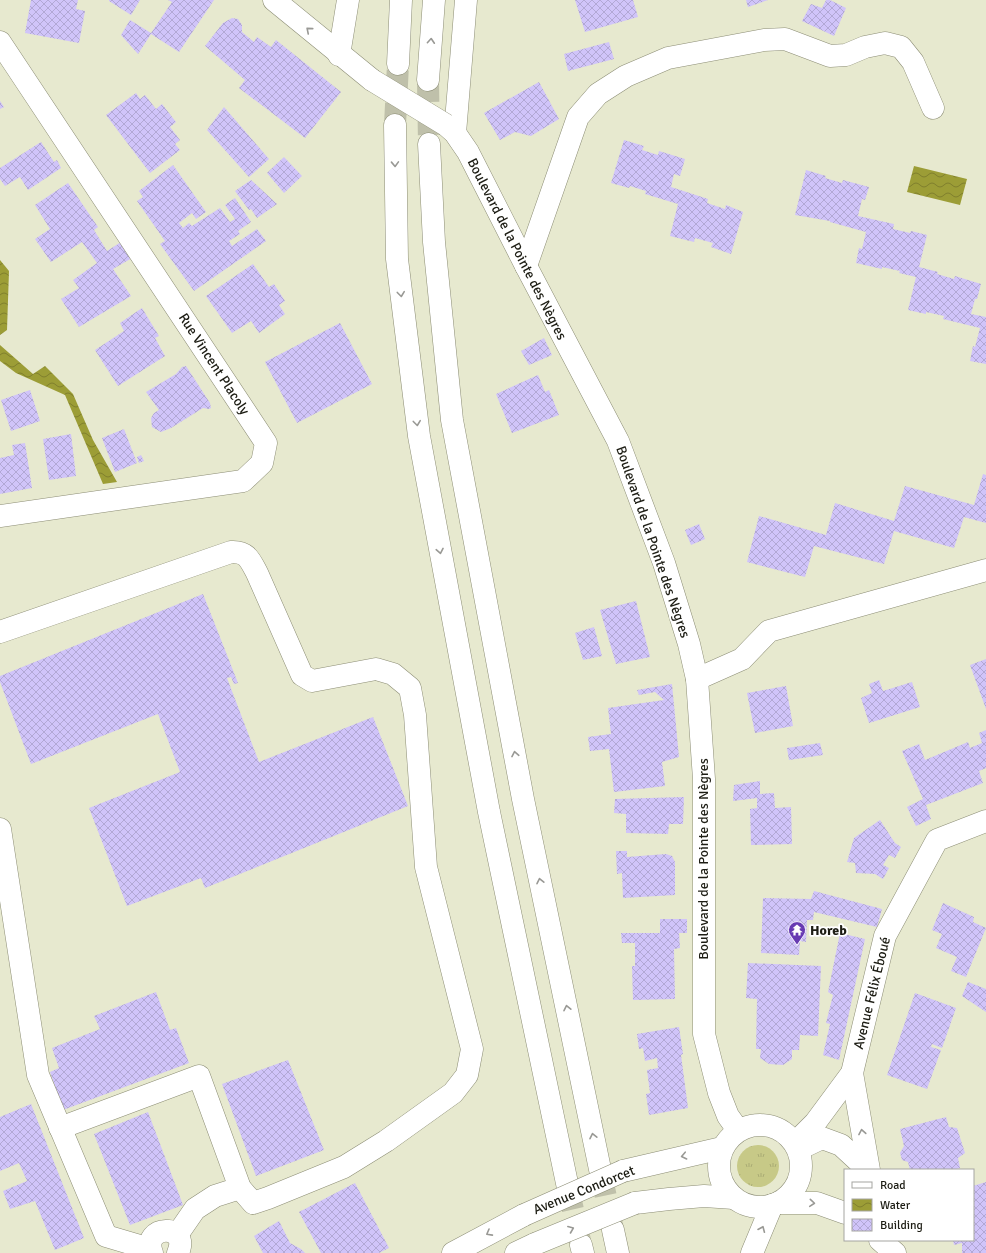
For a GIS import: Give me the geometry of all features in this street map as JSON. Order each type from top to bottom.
[{"type":"main road","name":"Boulevard de la Pointe des Nègres","points":[[274,0],[339,55],[372,80],[450,129],[468,152],[618,441],[664,563],[689,644],[697,679],[704,779],[704,1034],[719,1093],[728,1116],[738,1130]]},
{"type":"main road","points":[[339,55],[348,0]]},
{"type":"main road","points":[[398,64],[401,0]]},
{"type":"main road","points":[[428,80],[434,0]]},
{"type":"main road","points":[[450,129],[466,0]]},
{"type":"main road","points":[[526,266],[578,117],[598,94],[626,76],[668,58],[764,40],[785,39],[830,56],[846,55],[865,47],[885,43],[901,48],[913,62],[934,108]]},
{"type":"main road","name":"Rue Vincent Placoly","points":[[0,42],[266,443],[262,463],[243,481],[0,516]]},
{"type":"main road","points":[[394,125],[397,259],[419,436],[489,812],[568,1188]]},
{"type":"main road","points":[[430,144],[434,242],[452,420],[523,799],[601,1174]]},
{"type":"main road","points":[[0,632],[230,552],[238,552],[249,557],[302,674],[312,681],[376,669],[393,674],[410,688],[415,715],[426,867],[472,1049],[466,1075],[453,1093],[386,1141],[344,1167],[253,1203],[240,1188],[199,1076],[60,1128]]},
{"type":"main road","points":[[697,679],[742,659],[769,631],[986,570]]},
{"type":"main road","name":"Avenue Félix Éboué","points":[[797,1146],[852,1073],[885,936],[937,840],[986,821]]},
{"type":"main road","points":[[0,829],[38,1075],[106,1236],[151,1251],[151,1239],[158,1232],[168,1230],[177,1244],[195,1210],[215,1196],[240,1188]]},
{"type":"main road","points":[[852,1073],[868,1169]]},
{"type":"main road","points":[[752,1253],[775,1204],[789,1195],[797,1185],[801,1172],[797,1146],[778,1128],[765,1124],[751,1125],[738,1130],[729,1138],[722,1148],[719,1162],[720,1175],[725,1188],[734,1198],[744,1204],[756,1207],[775,1204],[816,1203],[844,1213]]},
{"type":"main road","points":[[797,1146],[822,1138],[841,1144],[867,1169]]},
{"type":"main road","name":"Avenue Condorcet","points":[[453,1253],[524,1214],[623,1171],[722,1148]]},
{"type":"main road","points":[[526,1248],[636,1203],[669,1198],[704,1196],[734,1198]]},
{"type":"main road","points":[[613,1230],[618,1253]]},
{"type":"main road","points":[[881,1241],[896,1253]]},
{"type":"main road","points":[[897,1241],[902,1253]]},
{"type":"green space","points":[[758,1145],[773,1151],[779,1166],[773,1181],[758,1187],[743,1181],[737,1166],[743,1151]]},
{"type":"water","points":[[914,166],[967,179],[960,205],[907,192]]},
{"type":"water","points":[[0,260],[9,271],[7,330],[0,335]]},
{"type":"water","points":[[0,345],[33,374],[45,366],[73,394],[93,440],[117,482],[103,484],[65,395],[16,373],[0,361]]},
{"type":"building","points":[[31,0],[78,0],[76,9],[85,11],[79,43],[25,33]]},
{"type":"building","points":[[109,0],[140,0],[131,15]]},
{"type":"building","points":[[168,0],[214,0],[179,52],[151,34],[138,54],[121,35],[130,20],[151,33],[172,2]]},
{"type":"building","points":[[575,0],[633,0],[638,17],[585,32]]},
{"type":"building","points":[[746,0],[768,0],[748,7]]},
{"type":"building","points":[[826,0],[830,0],[846,8],[834,36],[802,21],[811,4],[822,8]]},
{"type":"building","points":[[232,18],[238,19],[242,25],[242,32],[254,42],[257,37],[271,47],[276,40],[341,92],[305,138],[239,88],[245,80],[205,46],[223,23]]},
{"type":"building","points":[[609,42],[614,59],[568,71],[564,54]]},
{"type":"building","points":[[539,82],[559,119],[531,136],[515,132],[500,140],[484,113]]},
{"type":"building","points":[[136,93],[140,99],[145,95],[156,109],[162,104],[176,122],[170,127],[180,140],[175,144],[180,150],[150,173],[106,115]]},
{"type":"building","points":[[0,101],[4,107],[0,109]]},
{"type":"building","points":[[224,107],[269,159],[249,177],[207,130]]},
{"type":"building","points":[[624,140],[644,146],[642,150],[658,155],[659,151],[685,159],[680,176],[674,174],[671,187],[708,199],[707,203],[725,209],[726,205],[743,212],[731,254],[711,247],[713,243],[695,238],[694,242],[670,236],[678,204],[645,194],[646,191],[630,186],[629,188],[611,183]]},
{"type":"building","points":[[41,142],[54,162],[57,160],[61,168],[28,190],[20,177],[5,186],[0,179],[0,168]]},
{"type":"building","points":[[284,157],[302,176],[284,193],[267,173]]},
{"type":"building","points":[[173,165],[206,212],[196,219],[192,213],[179,223],[183,228],[189,223],[192,226],[220,208],[230,222],[235,219],[225,205],[235,198],[251,222],[238,231],[240,234],[229,241],[232,246],[257,229],[266,241],[194,291],[160,244],[165,241],[137,201],[143,197],[139,191]]},
{"type":"building","points":[[806,170],[842,183],[843,180],[869,187],[865,200],[862,199],[858,216],[894,224],[893,229],[927,235],[919,267],[938,272],[937,274],[954,279],[955,276],[981,284],[971,314],[986,317],[986,364],[970,361],[973,346],[975,347],[980,328],[943,319],[944,316],[908,310],[916,277],[899,273],[900,271],[882,267],[882,269],[856,263],[859,248],[862,249],[866,232],[830,221],[795,215]]},
{"type":"building","points":[[251,180],[277,204],[257,218],[235,191]]},
{"type":"building","points":[[68,183],[98,227],[94,230],[107,251],[121,242],[132,258],[113,269],[131,296],[79,327],[61,299],[79,288],[73,280],[97,263],[82,242],[51,262],[35,239],[50,229],[35,205]]},
{"type":"building","points":[[253,264],[269,287],[274,284],[285,301],[279,305],[285,314],[259,333],[251,321],[232,333],[206,296]]},
{"type":"building","points":[[142,308],[159,336],[155,338],[165,356],[118,386],[95,350],[124,331],[120,323]]},
{"type":"building","points":[[340,323],[372,384],[297,423],[265,362]]},
{"type":"building","points":[[544,338],[552,355],[529,365],[521,351]]},
{"type":"building","points":[[186,366],[210,403],[211,408],[203,408],[171,428],[161,432],[152,427],[151,418],[154,413],[159,410],[146,392],[176,374],[182,367]]},
{"type":"building","points":[[538,375],[545,392],[549,390],[559,415],[512,433],[496,394]]},
{"type":"building","points":[[30,390],[40,421],[11,431],[1,400]]},
{"type":"building","points":[[124,429],[137,463],[115,472],[102,438]]},
{"type":"building","points":[[71,434],[76,476],[49,480],[43,439]]},
{"type":"building","points":[[25,443],[32,488],[0,494],[0,458],[14,455],[12,445]]},
{"type":"building","points":[[141,455],[144,461],[139,463],[137,457]]},
{"type":"building","points":[[983,474],[986,475],[986,523],[964,517],[954,548],[894,531],[884,564],[814,546],[805,577],[747,562],[759,516],[826,535],[835,503],[894,521],[905,486],[974,505]]},
{"type":"building","points":[[699,524],[705,539],[691,545],[685,530]]},
{"type":"building","points":[[203,594],[238,683],[234,684],[231,677],[227,678],[259,762],[373,717],[408,806],[205,888],[201,878],[127,906],[89,808],[180,772],[158,714],[31,764],[0,682],[0,676]]},
{"type":"building","points":[[636,601],[650,657],[616,664],[600,610]]},
{"type":"building","points":[[594,627],[602,656],[583,660],[575,633]]},
{"type":"building","points":[[986,659],[986,709],[970,665]]},
{"type":"building","points":[[879,680],[883,691],[912,682],[920,707],[869,723],[861,698],[872,693],[869,684]]},
{"type":"building","points":[[672,684],[679,757],[662,762],[665,786],[614,792],[609,749],[590,751],[588,737],[611,734],[608,708],[664,700],[655,692],[639,695],[637,690]]},
{"type":"building","points":[[786,686],[793,726],[755,733],[747,693]]},
{"type":"building","points":[[986,730],[986,768],[979,771],[983,783],[926,805],[931,819],[916,826],[907,807],[923,799],[902,751],[919,744],[925,760],[968,742],[970,748],[982,743],[979,733]]},
{"type":"building","points":[[820,743],[823,755],[789,760],[787,748]]},
{"type":"building","points":[[760,781],[760,794],[774,793],[775,808],[791,807],[792,844],[751,845],[750,809],[757,808],[757,798],[733,801],[734,785]]},
{"type":"building","points":[[684,797],[683,824],[669,824],[668,834],[626,833],[626,814],[614,813],[615,799]]},
{"type":"building","points":[[880,820],[895,843],[901,847],[895,858],[889,855],[883,865],[889,868],[883,879],[875,874],[856,873],[855,863],[847,862],[854,838]]},
{"type":"building","points":[[616,851],[627,851],[627,857],[666,854],[672,856],[675,862],[675,895],[623,898],[622,873],[617,874]]},
{"type":"building","points":[[814,891],[882,909],[877,927],[814,912],[813,920],[807,920],[806,942],[800,941],[799,955],[761,953],[763,898],[811,899]]},
{"type":"building","points":[[943,903],[974,917],[973,922],[986,928],[966,977],[951,971],[957,957],[936,948],[942,934],[932,930]]},
{"type":"building","points":[[660,919],[687,919],[687,933],[679,933],[680,948],[674,949],[675,999],[633,1000],[632,966],[635,966],[635,943],[622,943],[621,933],[660,933]]},
{"type":"building","points":[[840,933],[865,939],[839,1060],[823,1055],[830,1024],[826,1023],[833,995],[828,992]]},
{"type":"building","points":[[748,963],[821,966],[818,1036],[800,1035],[799,1050],[792,1050],[792,1059],[783,1065],[769,1064],[760,1058],[761,1049],[756,1049],[757,999],[746,998]]},
{"type":"building","points":[[968,982],[986,989],[986,1012],[962,996]]},
{"type":"building","points":[[156,992],[170,1030],[176,1028],[189,1063],[63,1110],[50,1072],[59,1068],[52,1048],[100,1029],[94,1016]]},
{"type":"building","points":[[915,993],[956,1008],[942,1048],[932,1044],[931,1047],[941,1050],[927,1089],[887,1075]]},
{"type":"building","points":[[679,1027],[688,1108],[649,1115],[646,1094],[650,1093],[647,1070],[658,1068],[657,1058],[645,1061],[643,1048],[639,1049],[637,1034]]},
{"type":"building","points":[[288,1060],[324,1150],[256,1176],[222,1084]]},
{"type":"building","points":[[31,1104],[84,1238],[55,1250],[35,1201],[10,1209],[3,1191],[27,1181],[19,1163],[0,1171],[0,1117]]},
{"type":"building","points":[[148,1112],[183,1205],[130,1225],[94,1134]]},
{"type":"building","points":[[946,1117],[949,1127],[957,1128],[965,1153],[958,1158],[960,1168],[910,1169],[908,1162],[902,1160],[900,1153],[904,1146],[900,1129]]},
{"type":"building","points":[[986,1182],[986,1253],[962,1253],[962,1243],[954,1245],[953,1241],[974,1241],[974,1186]]},
{"type":"building","points":[[355,1183],[389,1248],[379,1253],[321,1253],[299,1212]]},
{"type":"building","points":[[279,1221],[290,1243],[305,1253],[263,1253],[254,1236]]},
{"type":"tunnel","points":[[395,125],[398,64]]},
{"type":"tunnel","points":[[428,80],[429,144]]},
{"type":"tunnel","points":[[601,1174],[613,1230]]},
{"type":"tunnel","points":[[568,1188],[581,1245]]},
{"type":"place","name":"Horeb","points":[[797,945]]}]
